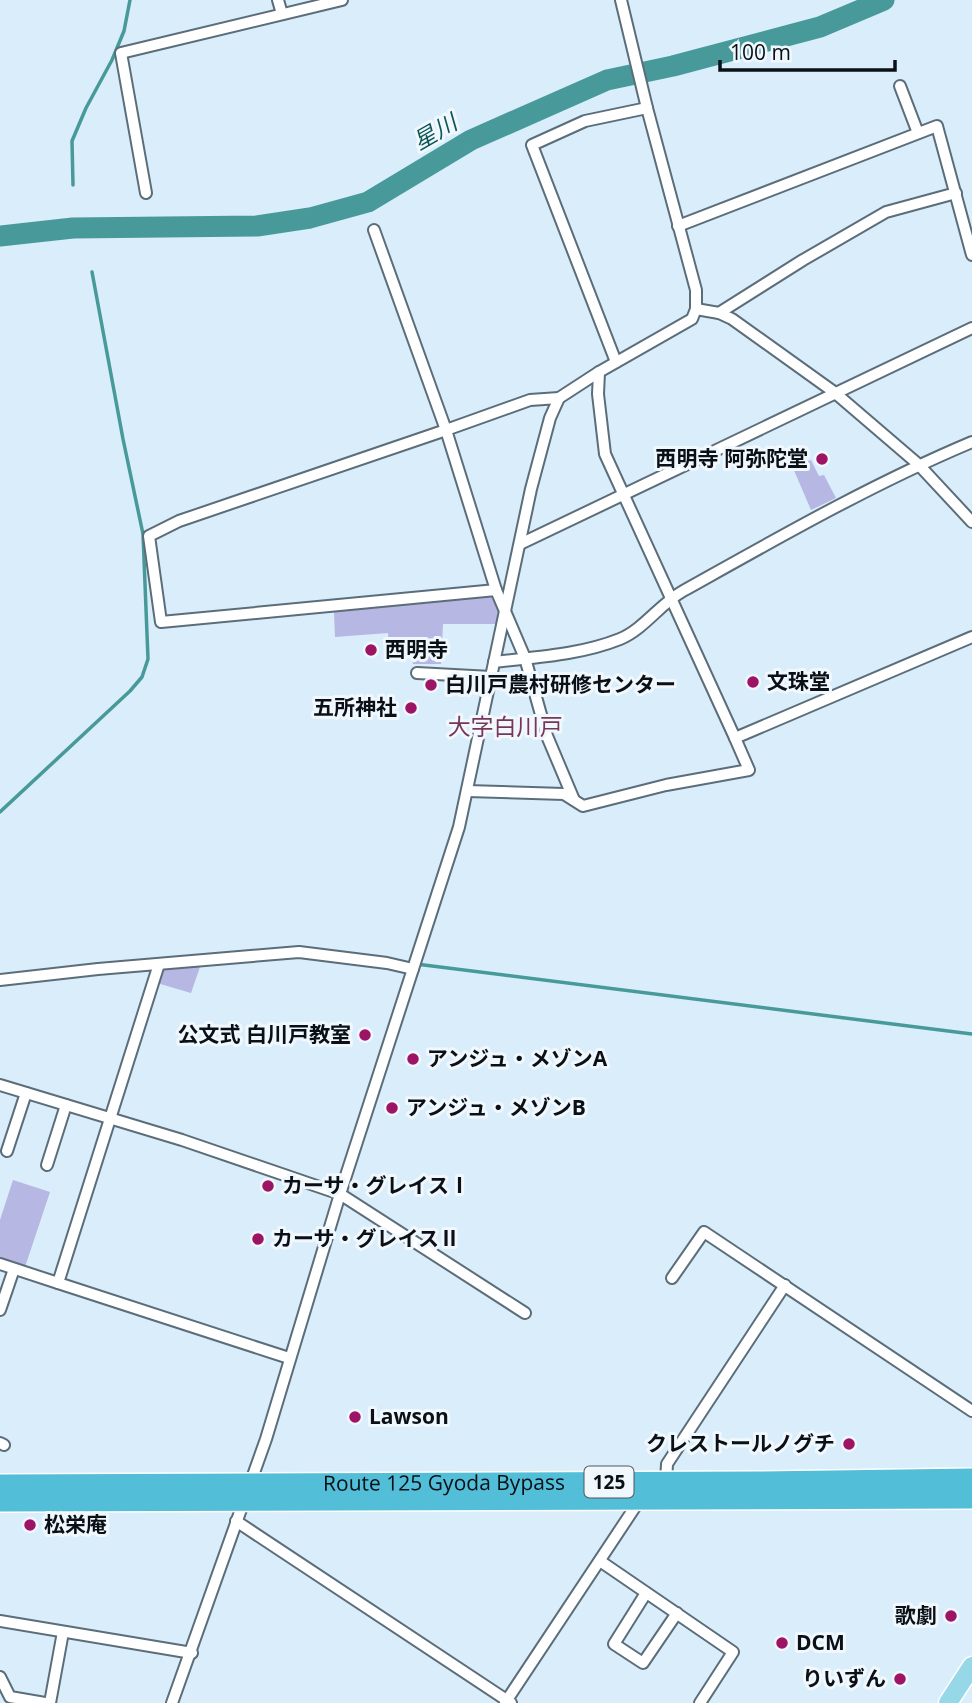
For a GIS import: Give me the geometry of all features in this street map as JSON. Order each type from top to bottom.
[{"type":"highway","name":"Route 125 Gyoda Bypass","points":[[0,1485],[243,1502],[666,1482],[972,1479]]},
{"type":"highway","name":"Route 125 Gyoda Bypass","points":[[0,1501],[972,1498]]},
{"type":"main road","points":[[948,1703],[971,1671]]},
{"type":"street","points":[[278,0],[282,14]]},
{"type":"street","points":[[146,193],[121,53],[342,0]]},
{"type":"street","points":[[496,590],[161,622],[149,536],[179,521],[530,400],[559,398],[692,319],[696,309],[696,290],[621,0]]},
{"type":"street","points":[[900,86],[918,133]]},
{"type":"street","points":[[617,362],[533,145],[586,121],[647,107]]},
{"type":"street","points":[[678,226],[937,126],[972,255]]},
{"type":"street","points":[[719,313],[886,212],[956,193]]},
{"type":"street","points":[[374,230],[446,430],[496,590],[525,658],[547,736],[574,800]]},
{"type":"street","points":[[696,309],[719,313],[732,319],[834,392],[918,464],[972,522]]},
{"type":"street","points":[[520,544],[972,328]]},
{"type":"street","points":[[467,791],[564,794],[583,806],[666,785],[749,770],[605,454],[598,394],[600,372]]},
{"type":"street","points":[[172,1703],[266,1439],[289,1358],[458,827],[520,544],[550,418],[559,398]]},
{"type":"street","points":[[494,662],[563,655],[621,639],[644,623],[671,598],[918,464],[972,442]]},
{"type":"street","points":[[735,738],[972,637]]},
{"type":"street","points":[[417,673],[491,677]]},
{"type":"street","points":[[0,980],[299,953],[387,963],[412,969]]},
{"type":"street","points":[[58,1283],[159,964]]},
{"type":"street","points":[[0,1085],[341,1194],[525,1313]]},
{"type":"street","points":[[7,1152],[26,1093]]},
{"type":"street","points":[[47,1165],[66,1105]]},
{"type":"street","points":[[672,1278],[704,1232],[972,1411]]},
{"type":"street","points":[[0,1264],[289,1358]]},
{"type":"street","points":[[0,1310],[14,1269]]},
{"type":"street","points":[[666,1482],[667,1464],[785,1285]]},
{"type":"street","points":[[243,1502],[508,1702],[642,1497]]},
{"type":"street","points":[[600,1560],[733,1652],[700,1703]]},
{"type":"street","points":[[646,1593],[614,1644],[643,1663],[677,1613]]},
{"type":"street","points":[[0,1621],[192,1653]]},
{"type":"street","points":[[0,1677],[10,1697],[48,1703],[63,1632]]},
{"type":"shaded area","points":[[811,460],[819,476],[824,475],[836,498],[811,510],[793,468]]},
{"type":"shaded area","points":[[493,595],[502,613],[497,624],[443,624],[441,664],[413,664],[412,649],[389,648],[388,633],[335,637],[334,612]]},
{"type":"shaded area","points":[[197,963],[200,967],[191,993],[157,983],[162,967]]},
{"type":"shaded area","points":[[13,1180],[50,1192],[25,1267],[0,1259],[0,1220]]},
{"type":"waterway","points":[[73,185],[72,141],[124,31],[130,0]]},
{"type":"waterway","name":"星川","points":[[0,236],[73,228],[257,226],[310,218],[368,202],[471,140],[607,80],[673,66],[820,27],[884,0]]},
{"type":"waterway","points":[[0,812],[130,691],[142,677],[148,659],[143,534],[92,272]]},
{"type":"waterway","points":[[416,964],[972,1034]]},
{"type":"place","name":"西明寺 阿弥陀堂","points":[[822,459]]},
{"type":"place","name":"西明寺","points":[[371,650]]},
{"type":"place","name":"文珠堂","points":[[753,682]]},
{"type":"place","name":"白川戸農村研修センター","points":[[431,685]]},
{"type":"place","name":"五所神社","points":[[411,708]]},
{"type":"place","name":"公文式 白川戸教室","points":[[365,1035]]},
{"type":"place","name":"アンジュ・メゾンA","points":[[413,1059]]},
{"type":"place","name":"アンジュ・メゾンB","points":[[392,1108]]},
{"type":"place","name":"カーサ・グレイスⅠ","points":[[268,1186]]},
{"type":"place","name":"カーサ・グレイスⅡ","points":[[258,1239]]},
{"type":"place","name":"Lawson","points":[[355,1417]]},
{"type":"place","name":"クレストールノグチ","points":[[849,1444]]},
{"type":"place","name":"松栄庵","points":[[30,1525]]},
{"type":"place","name":"歌劇","points":[[951,1616]]},
{"type":"place","name":"DCM","points":[[782,1643]]},
{"type":"place","name":"りいずん","points":[[900,1679]]},
{"type":"district","name":"大字白川戸","points":[[505,727]]}]
